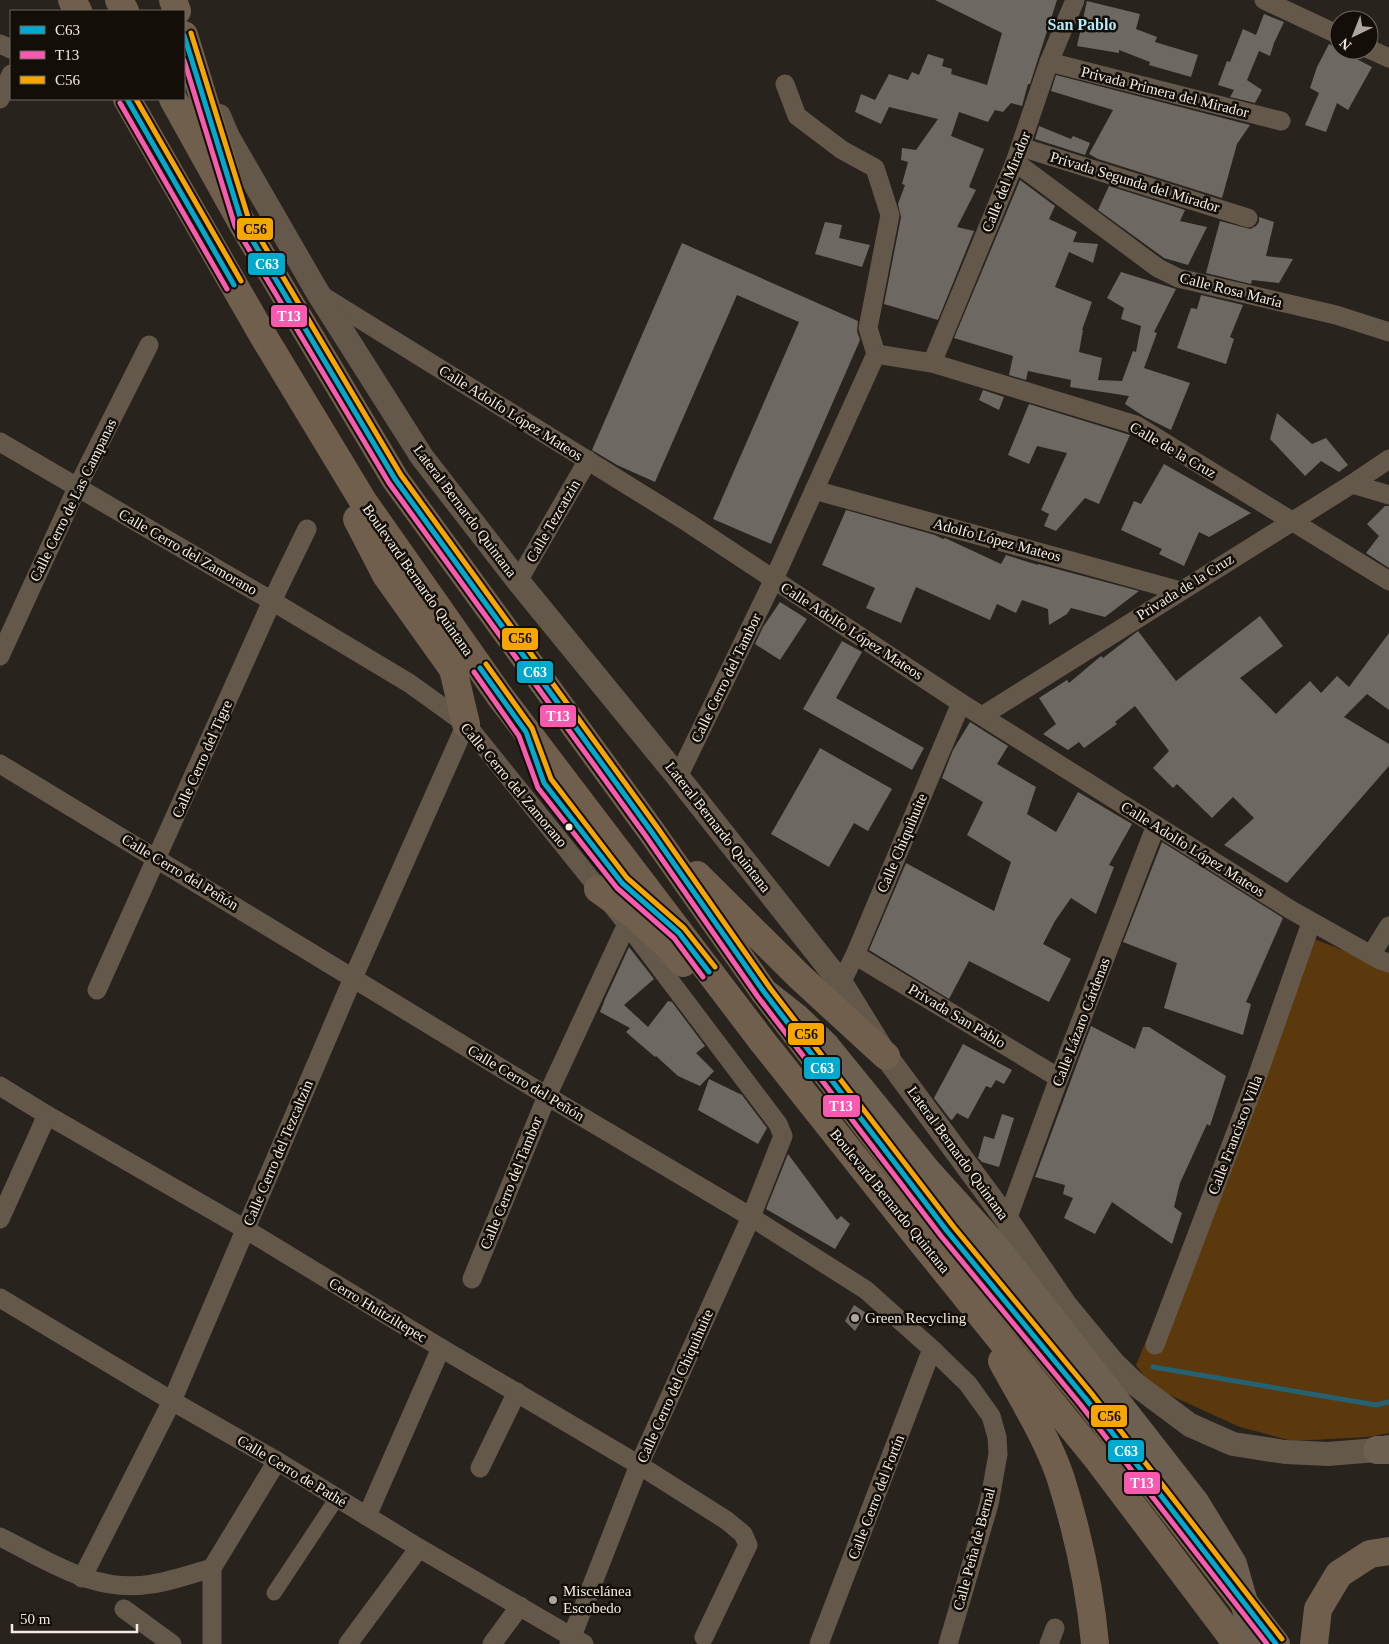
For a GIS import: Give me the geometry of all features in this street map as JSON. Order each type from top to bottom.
[{"type":"highway","points":[[764,992],[797,1018],[826,1045],[929,1173],[994,1245],[1195,1502],[1233,1564],[1256,1644]]},
{"type":"main road","points":[[185,38],[242,223]]},
{"type":"main road","name":"Boulevard Bernardo Quintana","points":[[128,100],[265,339],[362,502],[499,695],[762,1041],[1099,1461],[1237,1644]]},
{"type":"main road","name":"Boulevard Bernardo Quintana","points":[[174,100],[242,223],[394,479],[651,831],[764,992],[941,1223],[1086,1400],[1276,1644]]},
{"type":"main road","points":[[319,428],[350,504],[386,575],[453,669],[466,724]]},
{"type":"main road","points":[[651,831],[800,977],[886,1056]]},
{"type":"main road","points":[[598,889],[633,914],[669,947],[713,997],[762,1041]]},
{"type":"main road","points":[[921,1241],[999,1355],[1037,1425],[1059,1476],[1079,1548],[1092,1618],[1094,1644]]},
{"type":"main road","points":[[1314,1644],[1318,1609],[1339,1574],[1370,1554],[1389,1550]]},
{"type":"street","name":"Calle del Mirador","points":[[932,363],[1018,154],[1049,62],[1075,0]]},
{"type":"street","points":[[1264,0],[1329,30]]},
{"type":"street","name":"Lateral Bernardo Quintana","points":[[185,27],[228,137],[318,293],[422,457],[518,581],[678,777],[841,983],[886,1056],[1007,1220],[1066,1306],[1114,1364],[1134,1384],[1190,1425],[1233,1444],[1285,1452],[1328,1454],[1385,1449]]},
{"type":"street","name":"Privada Primera del Mirador","points":[[1049,62],[1281,121]]},
{"type":"street","points":[[0,99],[10,76]]},
{"type":"street","points":[[774,580],[876,354],[868,328],[890,215],[875,168],[842,150],[797,116],[785,84]]},
{"type":"street","name":"Privada Segunda del Mirador","points":[[1018,154],[1248,218]]},
{"type":"street","name":"Calle Rosa María","points":[[1018,154],[1158,268],[1178,278],[1336,315],[1389,332]]},
{"type":"street","name":"Calle Adolfo López Mateos","points":[[318,293],[687,522],[982,716],[1312,923],[1389,963]]},
{"type":"street","name":"Calle Cerro de Las Campanas","points":[[0,656],[77,488],[149,345]]},
{"type":"street","name":"Calle de la Cruz","points":[[876,354],[932,363],[1136,425],[1389,581]]},
{"type":"street","name":"Calle Cerro del Zamorano","points":[[0,442],[409,683],[466,724],[626,924],[778,1124],[783,1136]]},
{"type":"street","name":"Privada de la Cruz","points":[[982,716],[1389,459]]},
{"type":"street","name":"Calle Tezcatzin","points":[[518,581],[588,460]]},
{"type":"street","points":[[1352,484],[1389,495]]},
{"type":"street","name":"Adolfo López Mateos","points":[[814,490],[1180,591]]},
{"type":"street","name":"Calle Cerro del Tigre","points":[[98,990],[272,601],[307,529]]},
{"type":"street","name":"Calle Cerro del Tambor","points":[[678,777],[774,580]]},
{"type":"street","name":"Calle Chiquihuite","points":[[841,983],[855,955],[961,702]]},
{"type":"street","name":"Calle Cerro del Tezcaltzin","points":[[82,1578],[172,1401],[353,978],[466,724]]},
{"type":"street","name":"Calle Cerro del Peñón","points":[[0,764],[547,1096],[751,1217],[866,1290],[968,1384],[992,1416],[997,1437],[998,1454]]},
{"type":"street","name":"Calle Lázaro Cárdenas","points":[[1007,1220],[1156,825]]},
{"type":"street","name":"Calle Francisco Villa","points":[[1155,1345],[1261,1067],[1312,923]]},
{"type":"street","name":"Calle Cerro del Tambor","points":[[472,1279],[547,1096],[626,924]]},
{"type":"street","points":[[1371,955],[1389,926]]},
{"type":"street","name":"Privada San Pablo","points":[[855,955],[1059,1078]]},
{"type":"street","name":"Cerro Huitziltepec","points":[[0,1086],[245,1229],[639,1465],[726,1520],[743,1534],[748,1545],[704,1637]]},
{"type":"street","points":[[0,1219],[47,1115]]},
{"type":"street","name":"Calle Cerro del Chiquihuite","points":[[575,1642],[639,1465],[751,1217],[783,1136]]},
{"type":"street","name":"Calle Cerro de Pathé","points":[[0,1298],[172,1401],[277,1461],[419,1548],[520,1606],[575,1642]]},
{"type":"street","points":[[367,1516],[441,1348]]},
{"type":"street","name":"Calle Cerro del Fortín","points":[[819,1644],[932,1349]]},
{"type":"street","points":[[480,1468],[517,1392]]},
{"type":"street","name":"Calle Peña de Bernal","points":[[948,1644],[989,1504],[998,1454]]},
{"type":"street","points":[[216,1641],[212,1568],[277,1461]]},
{"type":"street","points":[[274,1593],[337,1498]]},
{"type":"street","points":[[0,1537],[82,1578],[108,1585],[152,1584],[212,1568]]},
{"type":"street","points":[[348,1644],[419,1548]]},
{"type":"street","points":[[492,1644],[520,1606]]},
{"type":"street","points":[[124,1609],[172,1644]]},
{"type":"shaded area","points":[[1314,939],[1389,968],[1389,1433],[1368,1437],[1292,1441],[1240,1427],[1152,1387],[1136,1365]]},
{"type":"building","points":[[935,0],[1057,0],[1022,106],[1011,103],[1003,112],[995,110],[988,122],[959,112],[951,136],[984,149],[969,187],[976,190],[957,227],[974,231],[938,320],[884,304],[901,217],[898,204],[905,185],[902,184],[908,162],[901,160],[902,148],[916,150],[938,119],[889,107],[881,124],[855,112],[861,94],[875,100],[889,74],[908,80],[912,72],[919,75],[928,54],[944,59],[942,66],[952,69],[951,74],[987,85],[1002,33]]},
{"type":"building","points":[[1087,1],[1140,14],[1136,29],[1157,37],[1155,42],[1198,55],[1191,77],[1149,65],[1150,62],[1119,50],[1119,53],[1077,46]]},
{"type":"building","points":[[1264,14],[1284,22],[1270,56],[1259,51],[1247,80],[1262,90],[1255,103],[1230,97],[1234,90],[1218,85],[1227,61],[1230,62],[1243,29],[1256,35]]},
{"type":"building","points":[[1329,44],[1329,60],[1359,60],[1372,67],[1348,110],[1337,103],[1326,132],[1305,125],[1319,93],[1310,88],[1317,67]]},
{"type":"building","points":[[1056,75],[1250,125],[1237,144],[1222,198],[1098,159],[1089,154],[1113,110],[1051,91]]},
{"type":"building","points":[[1039,126],[1071,139],[1073,136],[1090,143],[1085,155],[1035,139]]},
{"type":"building","points":[[1020,180],[1055,206],[1049,219],[1077,232],[1073,242],[1098,244],[1093,263],[1069,252],[1055,287],[1092,302],[1082,330],[1079,352],[1102,358],[1098,380],[1122,381],[1133,351],[1136,352],[1141,326],[1121,319],[1124,308],[1107,298],[1121,272],[1176,289],[1154,332],[1157,333],[1144,368],[1190,383],[1171,430],[1125,404],[1129,396],[1070,387],[1071,380],[1028,371],[1026,380],[1009,375],[1013,356],[954,338]]},
{"type":"building","points":[[1109,186],[1185,210],[1180,221],[1207,227],[1188,265],[1164,258],[1098,210]]},
{"type":"building","points":[[1259,217],[1274,222],[1266,256],[1293,259],[1279,283],[1252,280],[1251,284],[1206,273],[1220,221],[1250,229],[1259,222]]},
{"type":"building","points":[[825,222],[842,225],[839,238],[870,245],[862,267],[815,254]]},
{"type":"building","points":[[682,243],[858,321],[857,331],[860,340],[771,544],[713,519],[799,322],[737,295],[655,482],[617,465],[592,450]]},
{"type":"building","points":[[1201,295],[1243,305],[1230,337],[1234,339],[1226,364],[1177,348],[1191,308],[1197,309]]},
{"type":"building","points":[[983,390],[1004,397],[999,410],[979,400]]},
{"type":"building","points":[[1029,404],[1130,435],[1099,504],[1085,498],[1056,531],[1044,526],[1049,514],[1041,510],[1067,453],[1037,446],[1029,464],[1008,455]]},
{"type":"building","points":[[1277,413],[1312,444],[1326,438],[1348,465],[1339,472],[1321,461],[1305,476],[1270,439]]},
{"type":"building","points":[[1164,464],[1251,513],[1209,537],[1199,532],[1184,566],[1159,554],[1162,549],[1121,530],[1134,501],[1141,504]]},
{"type":"building","points":[[1385,506],[1389,506],[1389,568],[1366,553],[1379,536],[1367,524]]},
{"type":"building","points":[[846,510],[935,535],[943,539],[945,538],[1001,564],[1006,555],[1139,591],[1105,617],[1071,608],[1067,614],[1049,625],[1048,609],[1022,600],[1016,613],[997,604],[990,620],[916,587],[901,623],[866,608],[875,588],[822,565]]},
{"type":"building","points":[[780,602],[807,619],[780,660],[755,644],[763,627]]},
{"type":"building","points":[[1260,616],[1283,646],[1240,678],[1276,714],[1310,681],[1321,693],[1337,676],[1349,687],[1389,633],[1389,710],[1367,694],[1344,717],[1389,744],[1389,766],[1287,883],[1224,845],[1254,818],[1233,797],[1212,818],[1177,784],[1173,788],[1153,768],[1169,751],[1135,706],[1115,722],[1117,724],[1084,748],[1079,742],[1068,750],[1043,734],[1056,724],[1039,698],[1067,680],[1069,683],[1101,656],[1103,658],[1138,631],[1176,681]]},
{"type":"building","points":[[842,641],[862,652],[836,698],[924,748],[912,770],[803,709]]},
{"type":"building","points":[[970,722],[1008,746],[997,764],[1036,787],[1027,814],[1056,832],[1078,792],[1132,824],[1109,865],[1114,867],[1096,914],[1071,898],[1055,921],[1043,944],[1071,959],[1049,1002],[969,961],[949,999],[869,950],[906,863],[994,911],[1011,862],[967,835],[983,802],[942,778],[953,750]]},
{"type":"building","points":[[820,748],[892,789],[868,831],[854,823],[829,867],[771,834]]},
{"type":"building","points":[[1162,842],[1283,918],[1246,1002],[1251,1004],[1243,1035],[1164,1008],[1177,963],[1123,942]]},
{"type":"building","points":[[629,947],[654,979],[624,1005],[648,1027],[668,1001],[672,1002],[705,1046],[696,1053],[714,1071],[700,1086],[678,1076],[626,1032],[630,1028],[600,1012]]},
{"type":"building","points":[[1091,1026],[1135,1049],[1143,1027],[1149,1027],[1226,1076],[1210,1126],[1207,1124],[1180,1183],[1174,1207],[1182,1213],[1172,1244],[1112,1202],[1095,1234],[1064,1218],[1073,1198],[1063,1194],[1065,1185],[1035,1177]]},
{"type":"building","points":[[963,1044],[1012,1070],[1004,1084],[996,1080],[991,1088],[986,1086],[968,1119],[957,1113],[952,1120],[934,1098]]},
{"type":"building","points":[[709,1079],[742,1095],[767,1128],[758,1144],[698,1110]]},
{"type":"building","points":[[1002,1114],[1014,1118],[999,1167],[982,1162],[978,1158],[984,1136],[994,1139]]},
{"type":"building","points":[[788,1154],[837,1220],[841,1216],[850,1224],[835,1249],[766,1209]]},
{"type":"building","name":"Green Recycling","points":[[854,1305],[866,1313],[855,1331],[845,1321]]},
{"type":"waterway","points":[[1153,1367],[1376,1405],[1389,1402]]},
{"type":"transit line","name":"C56","points":[[191,33],[249,220],[401,475],[657,827],[770,988],[953,1226],[1092,1394],[1282,1639]]},
{"type":"transit line","name":"C63","points":[[185,38],[242,223],[395,479],[651,831],[764,992],[947,1231],[1086,1399],[1276,1644]]},
{"type":"transit line","name":"T13","points":[[185,63],[235,226],[389,483],[645,835],[758,997],[941,1236],[1080,1404],[1267,1644]]},
{"type":"transit line","name":"C63","points":[[128,100],[234,285]]},
{"type":"transit line","name":"C56","points":[[137,100],[241,281]]},
{"type":"transit line","name":"T13","points":[[120,103],[227,289]]},
{"type":"transit line","name":"C56","points":[[486,664],[532,728],[551,779],[627,878],[684,928],[715,967]]},
{"type":"transit line","name":"C63","points":[[480,668],[526,732],[544,783],[622,883],[679,933],[709,972]]},
{"type":"transit line","name":"T13","points":[[474,672],[519,736],[538,788],[617,888],[674,938],[703,977]]},
{"type":"place","name":"Green Recycling","points":[[855,1318]]},
{"type":"place","name":"Miscelánea Escobedo","points":[[553,1600]]},
{"type":"district","name":"San Pablo","points":[[1082,24]]}]
